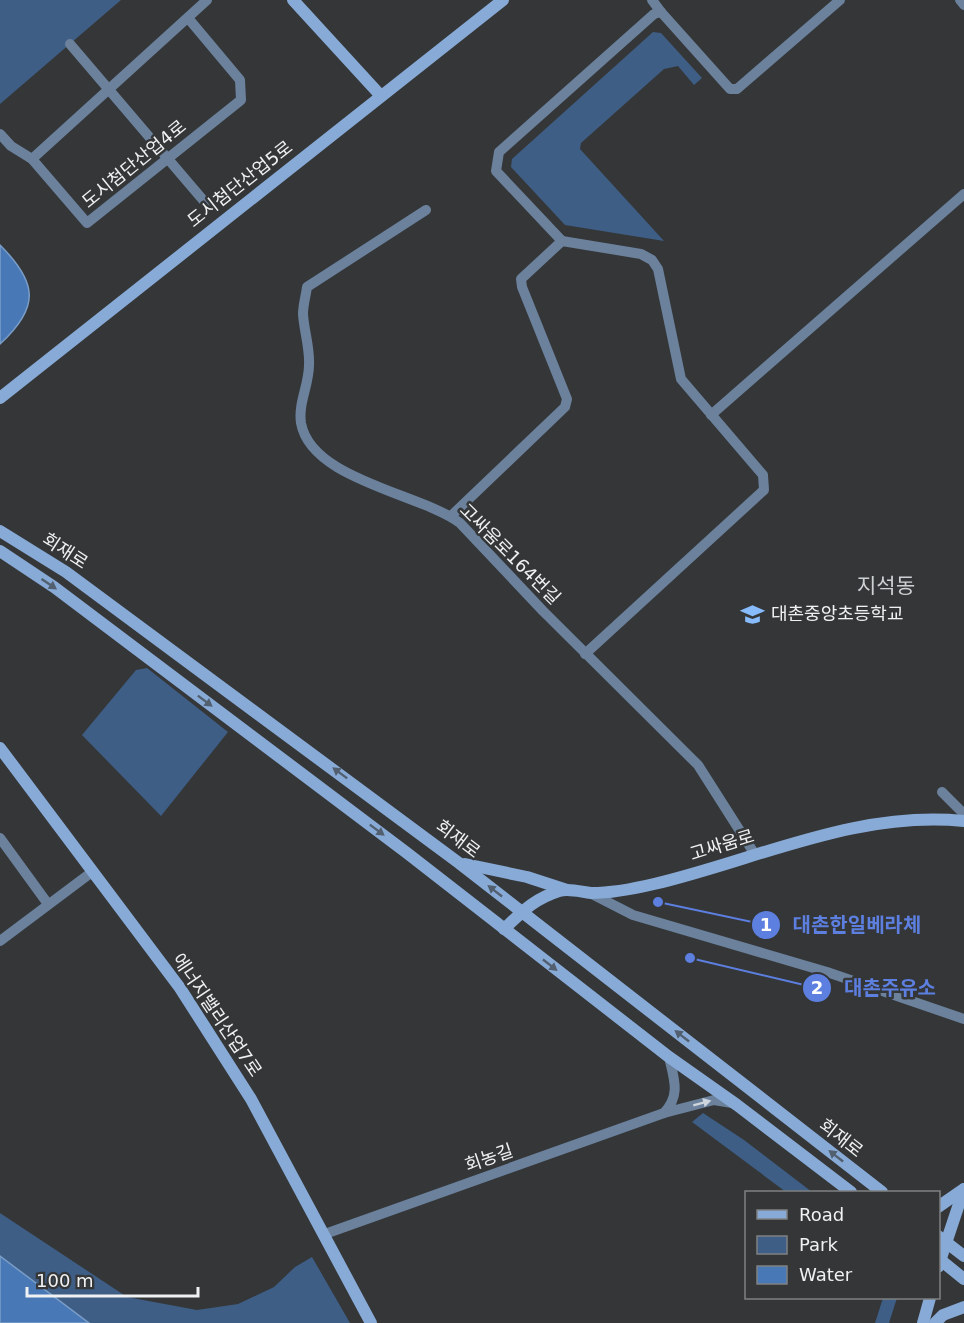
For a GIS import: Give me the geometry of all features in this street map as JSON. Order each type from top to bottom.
[{"type":"main road","points":[[292,0],[381,96]]},
{"type":"main road","name":"도시첨단산업5로","points":[[0,398],[503,0]]},
{"type":"main road","name":"회재로","points":[[0,531],[66,572],[459,863],[881,1191]]},
{"type":"main road","name":"회재로","points":[[0,551],[54,587],[407,853],[669,1057],[737,1105],[850,1191]]},
{"type":"main road","name":"에너지밸리산업7로","points":[[0,748],[186,997],[251,1100],[371,1323]]},
{"type":"main road","name":"고싸움로","points":[[504,929],[534,901],[568,891],[618,892],[655,884],[806,839],[879,825],[933,820],[964,821]]},
{"type":"main road","points":[[459,863],[527,877],[568,891]]},
{"type":"main road","points":[[940,1206],[964,1189]]},
{"type":"main road","points":[[964,1189],[960,1220],[964,1232]]},
{"type":"main road","points":[[940,1256],[943,1239],[960,1220]]},
{"type":"main road","points":[[943,1239],[964,1256]]},
{"type":"main road","points":[[940,1263],[964,1279]]},
{"type":"main road","points":[[923,1323],[930,1299]]},
{"type":"main road","points":[[935,1323],[943,1316],[964,1307]]},
{"type":"street","points":[[0,134],[11,146],[32,159],[207,0]]},
{"type":"street","points":[[652,0],[730,88],[736,89],[840,0]]},
{"type":"street","points":[[960,0],[964,5]]},
{"type":"street","points":[[585,654],[764,490],[763,475],[681,379],[658,268],[652,260],[642,254],[562,241],[496,171],[499,152],[654,14],[661,12]]},
{"type":"street","name":"도시첨단산업4로","points":[[32,159],[87,223],[241,100],[240,80],[188,18]]},
{"type":"street","points":[[70,44],[209,207]]},
{"type":"street","points":[[711,415],[964,194]]},
{"type":"street","name":"고싸움로164번길","points":[[426,210],[307,287],[303,313],[309,367],[300,410],[302,427],[309,441],[326,459],[368,483],[451,516],[472,534],[585,654],[698,765],[754,853]]},
{"type":"street","points":[[451,516],[565,407],[567,399],[522,287],[521,279],[562,241]]},
{"type":"street","points":[[942,792],[964,813]]},
{"type":"street","points":[[0,838],[48,904]]},
{"type":"street","points":[[0,941],[92,872]]},
{"type":"street","points":[[590,893],[633,915],[827,972],[964,1018]]},
{"type":"street","points":[[664,1113],[673,1103],[676,1091],[669,1057]]},
{"type":"street","name":"회농길","points":[[325,1234],[664,1113],[714,1100],[737,1105]]},
{"type":"green space","points":[[0,0],[121,0],[0,104]]},
{"type":"green space","points":[[653,32],[661,33],[702,78],[694,85],[678,66],[664,69],[581,143],[580,149],[664,241],[565,225],[511,167],[512,159]]},
{"type":"green space","points":[[147,668],[228,732],[161,816],[82,735],[136,670]]},
{"type":"green space","points":[[703,1113],[744,1140],[811,1191],[785,1191],[692,1122]]},
{"type":"green space","points":[[0,1213],[127,1297],[197,1310],[238,1304],[274,1287],[295,1267],[312,1257],[350,1323],[89,1323],[0,1256]]},
{"type":"green space","points":[[883,1299],[897,1299],[889,1323],[875,1323]]},
{"type":"water","points":[[0,245],[22,271],[29,295],[28,306],[22,318],[0,344]]},
{"type":"water","points":[[0,1256],[89,1323],[0,1323]]},
{"type":"place","name":"대촌중앙초등학교","points":[[753,614]]},
{"type":"place","name":"대촌한일베라체","points":[[658,902]]},
{"type":"place","name":"대촌주유소","points":[[690,958]]},
{"type":"district","name":"지석동","points":[[886,586]]}]
